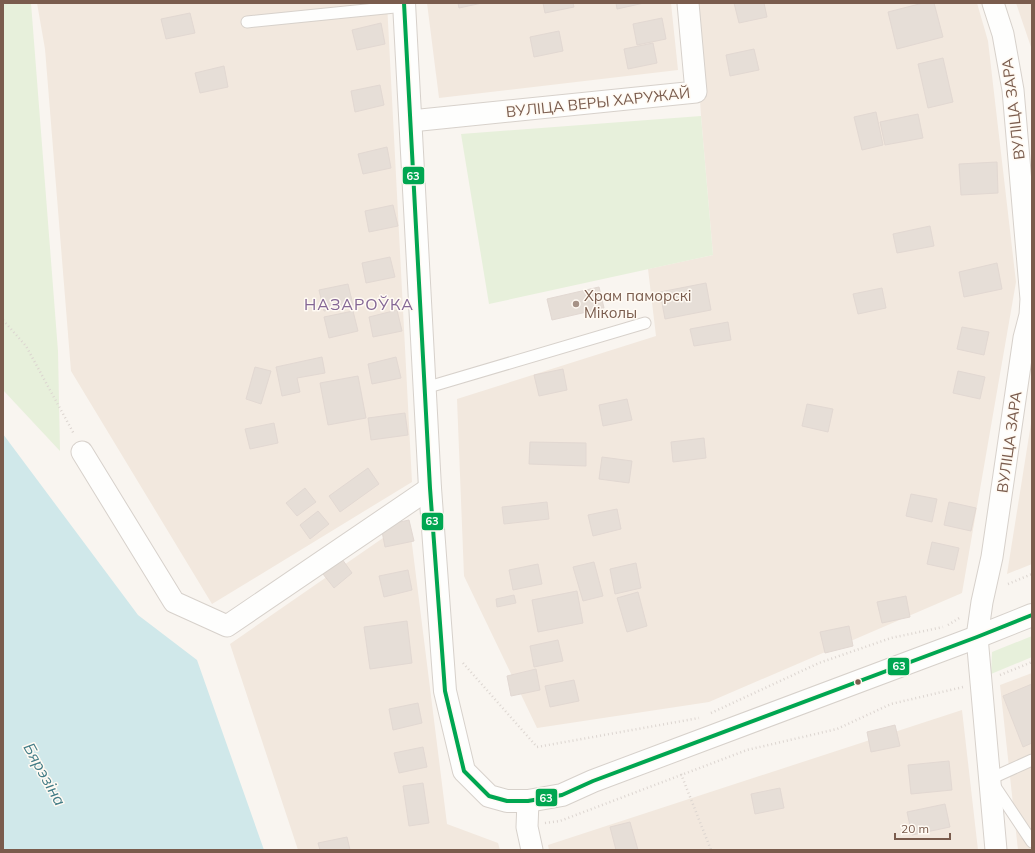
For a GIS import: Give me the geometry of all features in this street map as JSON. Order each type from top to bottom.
[{"type":"street","name":"ВУЛІЦА ВЕРЫ ХАРУЖАЙ","points":[[411,121],[696,92],[688,3]]},
{"type":"street","name":"ВУЛІЦА ЗАРА","points":[[994,3],[1003,34],[1014,90],[1031,298],[1031,315],[1024,338],[992,557],[982,602],[977,637],[996,850]]},
{"type":"street","points":[[404,4],[430,488],[446,691],[464,771],[489,796],[506,800],[528,801],[562,795],[594,781],[1032,615]]},
{"type":"street","points":[[82,452],[174,602],[227,626],[430,488]]},
{"type":"street","points":[[528,801],[527,827],[532,850]]},
{"type":"lane","points":[[247,22],[404,4]]},
{"type":"lane","points":[[425,388],[646,324]]},
{"type":"lane","points":[[1032,760],[990,779],[1032,842]]},
{"type":"path","points":[[3,320],[26,346],[70,425],[82,452]]},
{"type":"path","points":[[1008,584],[1032,574]]},
{"type":"path","points":[[709,714],[819,663],[891,638],[946,626],[966,613]]},
{"type":"path","points":[[462,662],[537,747],[702,718]]},
{"type":"path","points":[[527,827],[560,821],[747,750],[837,729],[891,704],[981,683],[1032,662]]},
{"type":"path","points":[[681,774],[711,850]]},
{"type":"shaded area","points":[[37,3],[387,3],[412,482],[212,604],[71,371],[45,49]]},
{"type":"shaded area","points":[[427,3],[671,3],[678,70],[439,98]]},
{"type":"shaded area","points":[[694,3],[977,3],[988,41],[1016,282],[962,593],[709,702],[537,728],[464,576],[457,399],[656,336],[648,269],[713,255],[701,116]]},
{"type":"shaded area","points":[[1016,3],[1032,3],[1032,50]]},
{"type":"shaded area","points":[[1032,417],[1032,564],[1007,574]]},
{"type":"shaded area","points":[[409,520],[447,824],[498,843],[500,850],[298,850],[230,644]]},
{"type":"shaded area","points":[[1032,673],[1032,850],[1018,850],[1000,685]]},
{"type":"shaded area","points":[[962,710],[978,850],[549,850],[548,845]]},
{"type":"green space","points":[[3,3],[31,3],[58,351],[60,451],[3,390]]},
{"type":"green space","points":[[701,116],[713,255],[489,304],[461,134]]},
{"type":"green space","points":[[1032,636],[1032,657],[991,674],[992,652]]},
{"type":"water","name":"Бярэзіна","points":[[3,434],[138,615],[197,660],[264,850],[3,850]]},
{"type":"building","points":[[458,3],[482,3],[459,8]]},
{"type":"building","points":[[543,3],[573,3],[574,7],[545,13]]},
{"type":"building","points":[[616,3],[644,3],[617,9]]},
{"type":"building","points":[[734,3],[764,3],[767,17],[739,23]]},
{"type":"building","points":[[923,3],[934,3],[943,37],[897,49],[888,12]]},
{"type":"building","points":[[190,13],[195,33],[166,39],[161,19]]},
{"type":"building","points":[[662,18],[666,39],[637,45],[633,24]]},
{"type":"building","points":[[381,23],[385,44],[357,50],[352,30]]},
{"type":"building","points":[[559,31],[563,51],[534,57],[530,37]]},
{"type":"building","points":[[653,43],[657,63],[628,69],[624,49]]},
{"type":"building","points":[[754,49],[759,70],[730,76],[726,55]]},
{"type":"building","points":[[943,58],[953,102],[928,108],[918,64]]},
{"type":"building","points":[[224,66],[228,87],[200,93],[195,73]]},
{"type":"building","points":[[380,85],[384,105],[355,112],[351,91]]},
{"type":"building","points":[[876,112],[883,145],[862,150],[854,117]]},
{"type":"building","points":[[918,114],[923,138],[885,145],[880,122]]},
{"type":"building","points":[[387,147],[391,168],[363,174],[358,154]]},
{"type":"building","points":[[997,162],[998,193],[961,195],[959,164]]},
{"type":"building","points":[[393,205],[398,226],[369,232],[365,211]]},
{"type":"building","points":[[930,226],[934,246],[897,253],[893,234]]},
{"type":"building","points":[[390,257],[395,277],[366,283],[362,263]]},
{"type":"building","points":[[997,263],[1002,289],[964,297],[959,272]]},
{"type":"building","points":[[706,283],[711,310],[665,319],[660,292]]},
{"type":"building","points":[[348,284],[353,305],[324,311],[319,290]]},
{"type":"building","name":"Храм паморскі Міколы","points":[[599,287],[604,308],[552,320],[547,299]]},
{"type":"building","points":[[882,288],[886,308],[858,314],[853,294]]},
{"type":"building","points":[[397,310],[402,331],[373,337],[369,317]]},
{"type":"building","points":[[353,311],[358,331],[329,338],[324,317]]},
{"type":"building","points":[[728,322],[731,340],[694,346],[690,329]]},
{"type":"building","points":[[962,327],[989,332],[984,355],[957,349]]},
{"type":"building","points":[[322,357],[325,373],[297,378],[300,392],[282,396],[276,367]]},
{"type":"building","points":[[396,357],[401,378],[372,384],[368,364]]},
{"type":"building","points":[[255,367],[271,371],[261,404],[246,399]]},
{"type":"building","points":[[563,369],[567,390],[539,396],[534,375]]},
{"type":"building","points":[[958,371],[985,377],[980,399],[953,393]]},
{"type":"building","points":[[358,376],[366,418],[328,425],[320,383]]},
{"type":"building","points":[[627,399],[632,420],[603,426],[599,405]]},
{"type":"building","points":[[807,404],[833,409],[828,432],[802,426]]},
{"type":"building","points":[[405,413],[408,435],[371,440],[368,418]]},
{"type":"building","points":[[274,423],[278,443],[250,449],[245,429]]},
{"type":"building","points":[[704,438],[706,458],[673,462],[671,442]]},
{"type":"building","points":[[530,442],[586,443],[586,466],[529,464]]},
{"type":"building","points":[[602,457],[632,461],[629,483],[599,479]]},
{"type":"building","points":[[368,468],[379,484],[340,512],[329,496]]},
{"type":"building","points":[[305,488],[316,502],[297,516],[286,503]]},
{"type":"building","points":[[911,494],[937,499],[932,522],[906,516]]},
{"type":"building","points":[[547,502],[549,519],[504,524],[502,507]]},
{"type":"building","points":[[949,502],[976,508],[971,531],[944,525]]},
{"type":"building","points":[[617,509],[621,529],[593,536],[588,515]]},
{"type":"building","points":[[318,511],[329,524],[310,539],[300,525]]},
{"type":"building","points":[[409,520],[414,541],[385,547],[381,526]]},
{"type":"building","points":[[932,542],[959,548],[954,570],[927,564]]},
{"type":"building","points":[[342,559],[352,573],[334,588],[323,574]]},
{"type":"building","points":[[594,562],[603,596],[583,601],[573,567]]},
{"type":"building","points":[[636,563],[641,588],[615,594],[610,569]]},
{"type":"building","points":[[538,564],[542,584],[513,590],[509,570]]},
{"type":"building","points":[[408,570],[412,590],[384,597],[379,576]]},
{"type":"building","points":[[577,591],[583,623],[538,632],[532,600]]},
{"type":"building","points":[[638,592],[647,626],[627,632],[617,598]]},
{"type":"building","points":[[514,595],[516,603],[497,607],[496,599]]},
{"type":"building","points":[[906,596],[910,617],[882,623],[877,602]]},
{"type":"building","points":[[407,621],[412,663],[370,669],[364,627]]},
{"type":"building","points":[[849,626],[853,646],[825,653],[820,632]]},
{"type":"building","points":[[558,640],[563,661],[534,667],[530,646]]},
{"type":"building","points":[[536,669],[540,690],[511,696],[507,676]]},
{"type":"building","points":[[574,680],[579,701],[550,707],[545,686]]},
{"type":"building","points":[[1032,684],[1032,743],[1023,747],[1003,696]]},
{"type":"building","points":[[418,703],[422,723],[393,730],[389,709]]},
{"type":"building","points":[[895,725],[900,746],[871,752],[867,732]]},
{"type":"building","points":[[423,747],[427,767],[399,773],[394,753]]},
{"type":"building","points":[[949,761],[952,790],[911,794],[908,765]]},
{"type":"building","points":[[423,783],[429,823],[409,826],[403,786]]},
{"type":"building","points":[[780,788],[784,808],[755,814],[751,794]]},
{"type":"building","points":[[945,804],[950,827],[912,835],[907,812]]},
{"type":"building","points":[[630,822],[638,850],[616,850],[610,827]]},
{"type":"building","points":[[347,837],[350,850],[320,850],[318,843]]},
{"type":"transit line","name":"63","points":[[404,3],[430,488],[445,691],[464,771],[489,796],[507,801],[528,801],[562,795],[593,781],[1032,615]]},
{"type":"place","name":"Храм паморскі Міколы","points":[[576,304]]},
{"type":"district","name":"НАЗАРОЎКА","points":[[359,304]]}]
